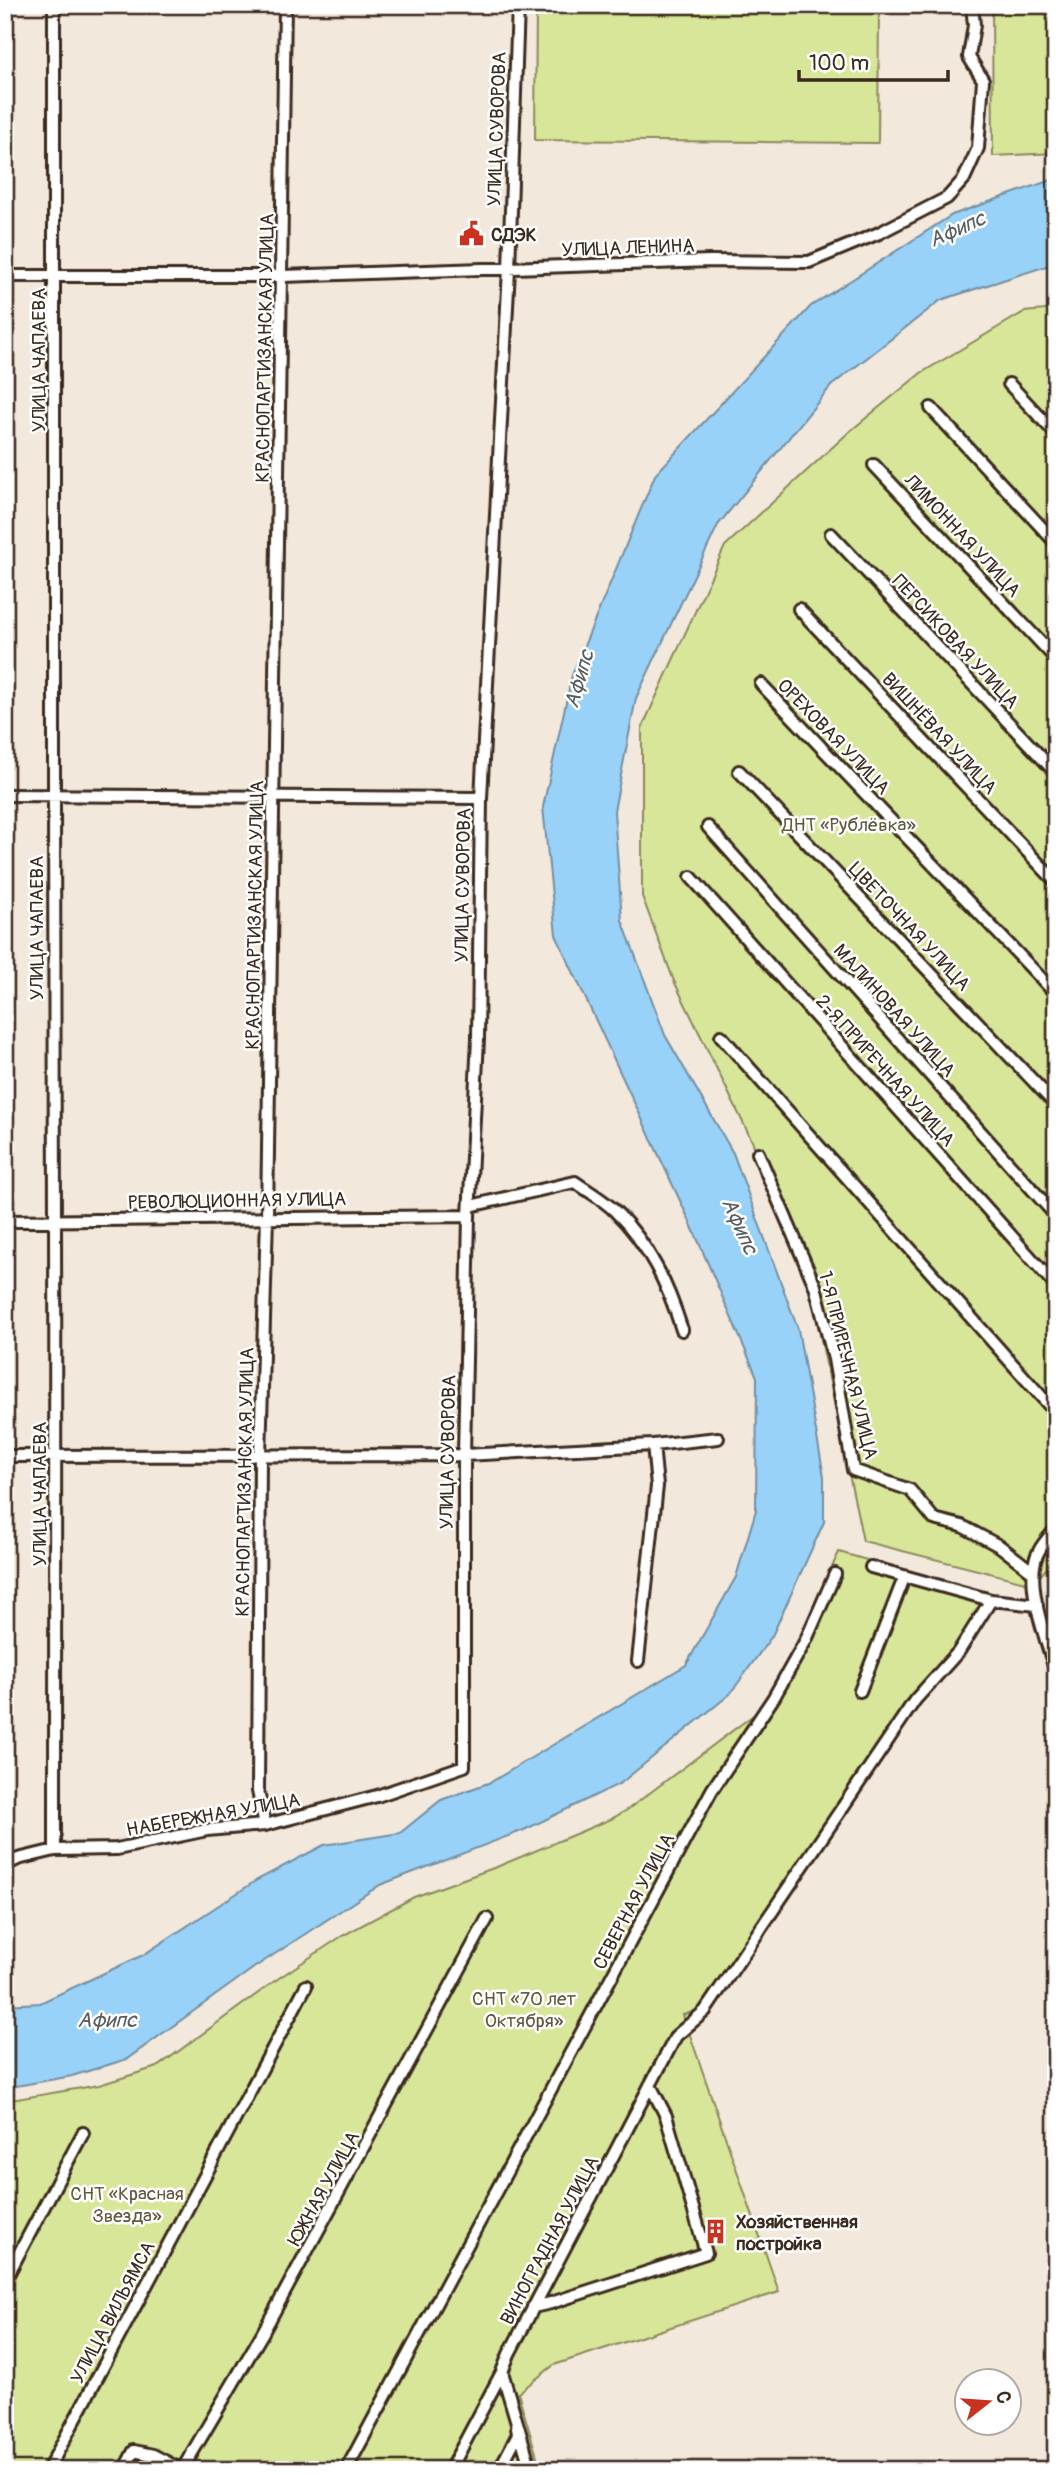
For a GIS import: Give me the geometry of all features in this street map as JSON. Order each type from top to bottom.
[{"type":"street","name":"УЛИЦА ЧАПАЕВА","points":[[54,5],[54,1220],[57,1456],[55,1850]]},
{"type":"street","name":"КРАСНОПАРТИЗАНСКАЯ УЛИЦА","points":[[265,1825],[258,1791],[260,1455],[267,1217],[285,5]]},
{"type":"street","name":"УЛИЦА СУВОРОВА","points":[[464,1766],[464,1455],[469,1211],[478,1039],[481,798],[509,269],[518,5]]},
{"type":"street","name":"УЛИЦА ЛЕНИНА","points":[[5,276],[283,276],[710,261],[809,262],[879,233],[947,198],[964,179],[978,148],[983,80],[969,57],[974,24],[972,5]]},
{"type":"street","points":[[1009,383],[1056,434]]},
{"type":"street","points":[[931,408],[1056,544]]},
{"type":"street","name":"ЛИМОННАЯ УЛИЦА","points":[[874,465],[1056,659]]},
{"type":"street","name":"ПЕРСИКОВАЯ УЛИЦА","points":[[831,534],[1056,773]]},
{"type":"street","name":"ВИШНЁВАЯ УЛИЦА","points":[[799,609],[1056,882]]},
{"type":"street","name":"ОРЕХОВАЯ УЛИЦА","points":[[761,684],[1056,994]]},
{"type":"street","name":"ЦВЕТОЧНАЯ УЛИЦА","points":[[740,771],[1056,1105]]},
{"type":"street","points":[[5,795],[481,798]]},
{"type":"street","name":"МАЛИНОВАЯ УЛИЦА","points":[[708,827],[1056,1216]]},
{"type":"street","name":"2-Я ПРИРЕЧНАЯ УЛИЦА","points":[[691,877],[1056,1286]]},
{"type":"street","points":[[721,1036],[1056,1413]]},
{"type":"street","name":"1-Я ПРИРЕЧНАЯ УЛИЦА","points":[[758,1153],[815,1286],[834,1359],[853,1470],[911,1490],[934,1519],[962,1526],[1001,1547],[1033,1572]]},
{"type":"street","name":"РЕВОЛЮЦИОННАЯ УЛИЦА","points":[[5,1221],[469,1211],[575,1182],[614,1209],[645,1245],[672,1298],[682,1330]]},
{"type":"street","points":[[5,1456],[464,1455],[653,1445],[718,1438]]},
{"type":"street","points":[[638,1661],[657,1486],[653,1445]]},
{"type":"street","points":[[1056,1530],[1038,1552],[1033,1572],[1037,1605],[1056,1672]]},
{"type":"street","points":[[871,1567],[991,1600],[1037,1605]]},
{"type":"street","name":"СЕВЕРНАЯ УЛИЦА","points":[[346,2470],[712,1790],[761,1719],[806,1640],[835,1574]]},
{"type":"street","points":[[860,1691],[904,1578]]},
{"type":"street","name":"ВИНОГРАДНАЯ УЛИЦА","points":[[502,2372],[676,2036],[705,2011],[915,1700],[959,1651],[991,1600]]},
{"type":"street","name":"НАБЕРЕЖНАЯ УЛИЦА","points":[[5,1865],[55,1850],[117,1849],[207,1830],[265,1825],[377,1796],[464,1766]]},
{"type":"street","name":"ЮЖНАЯ УЛИЦА","points":[[182,2470],[269,2322],[487,1919]]},
{"type":"street","name":"УЛИЦА ВИЛЬЯМСА","points":[[48,2470],[306,1986]]},
{"type":"street","points":[[534,2307],[706,2253],[666,2116],[650,2085]]},
{"type":"street","points":[[5,2280],[83,2133]]},
{"type":"street","points":[[502,2372],[531,2470]]},
{"type":"street","points":[[450,2470],[502,2372]]},
{"type":"street","points":[[499,2470],[518,2434],[517,2425]]},
{"type":"street","points":[[124,2470],[134,2451],[153,2455],[182,2470]]},
{"type":"green space","points":[[536,5],[879,5],[878,143],[535,140]]},
{"type":"green space","points":[[992,5],[1056,5],[1056,153],[993,156]]},
{"type":"green space","name":"ДНТ «Рублёвка»","points":[[1056,309],[1056,1558],[1033,1584],[863,1541],[810,1287],[752,1141],[674,981],[642,896],[642,728],[725,546],[849,432],[921,373],[1024,312]]},
{"type":"green space","name":"СНТ «70 лет Октября»","points":[[839,1552],[999,1598],[962,1653],[905,1723],[714,2005],[683,2015],[779,2292],[554,2365],[518,2393],[541,2470],[5,2470],[5,2101],[99,2085],[157,2067],[276,1980],[342,1936],[414,1897],[499,1866],[627,1810],[770,1700]]},
{"type":"water","name":"Афипс","points":[[1056,180],[1056,263],[941,300],[831,386],[718,525],[636,698],[614,811],[622,920],[665,1035],[733,1153],[798,1329],[824,1477],[824,1522],[772,1636],[730,1694],[621,1783],[524,1830],[380,1885],[255,1967],[127,2059],[72,2076],[5,2088],[5,2005],[40,2003],[143,1955],[257,1880],[324,1845],[400,1833],[441,1800],[491,1782],[686,1665],[736,1577],[756,1510],[757,1377],[690,1222],[556,935],[543,807],[572,675],[655,475],[811,306],[952,215]]},
{"type":"waterway","points":[[1047,1559],[1056,1549]]},
{"type":"place","name":"СДЭК","points":[[471,234]]},
{"type":"place","name":"Хозяйственная постройка","points":[[716,2232]]},
{"type":"park label","name":"СНТ «Красная Звезда»","points":[[127,2204]]}]
